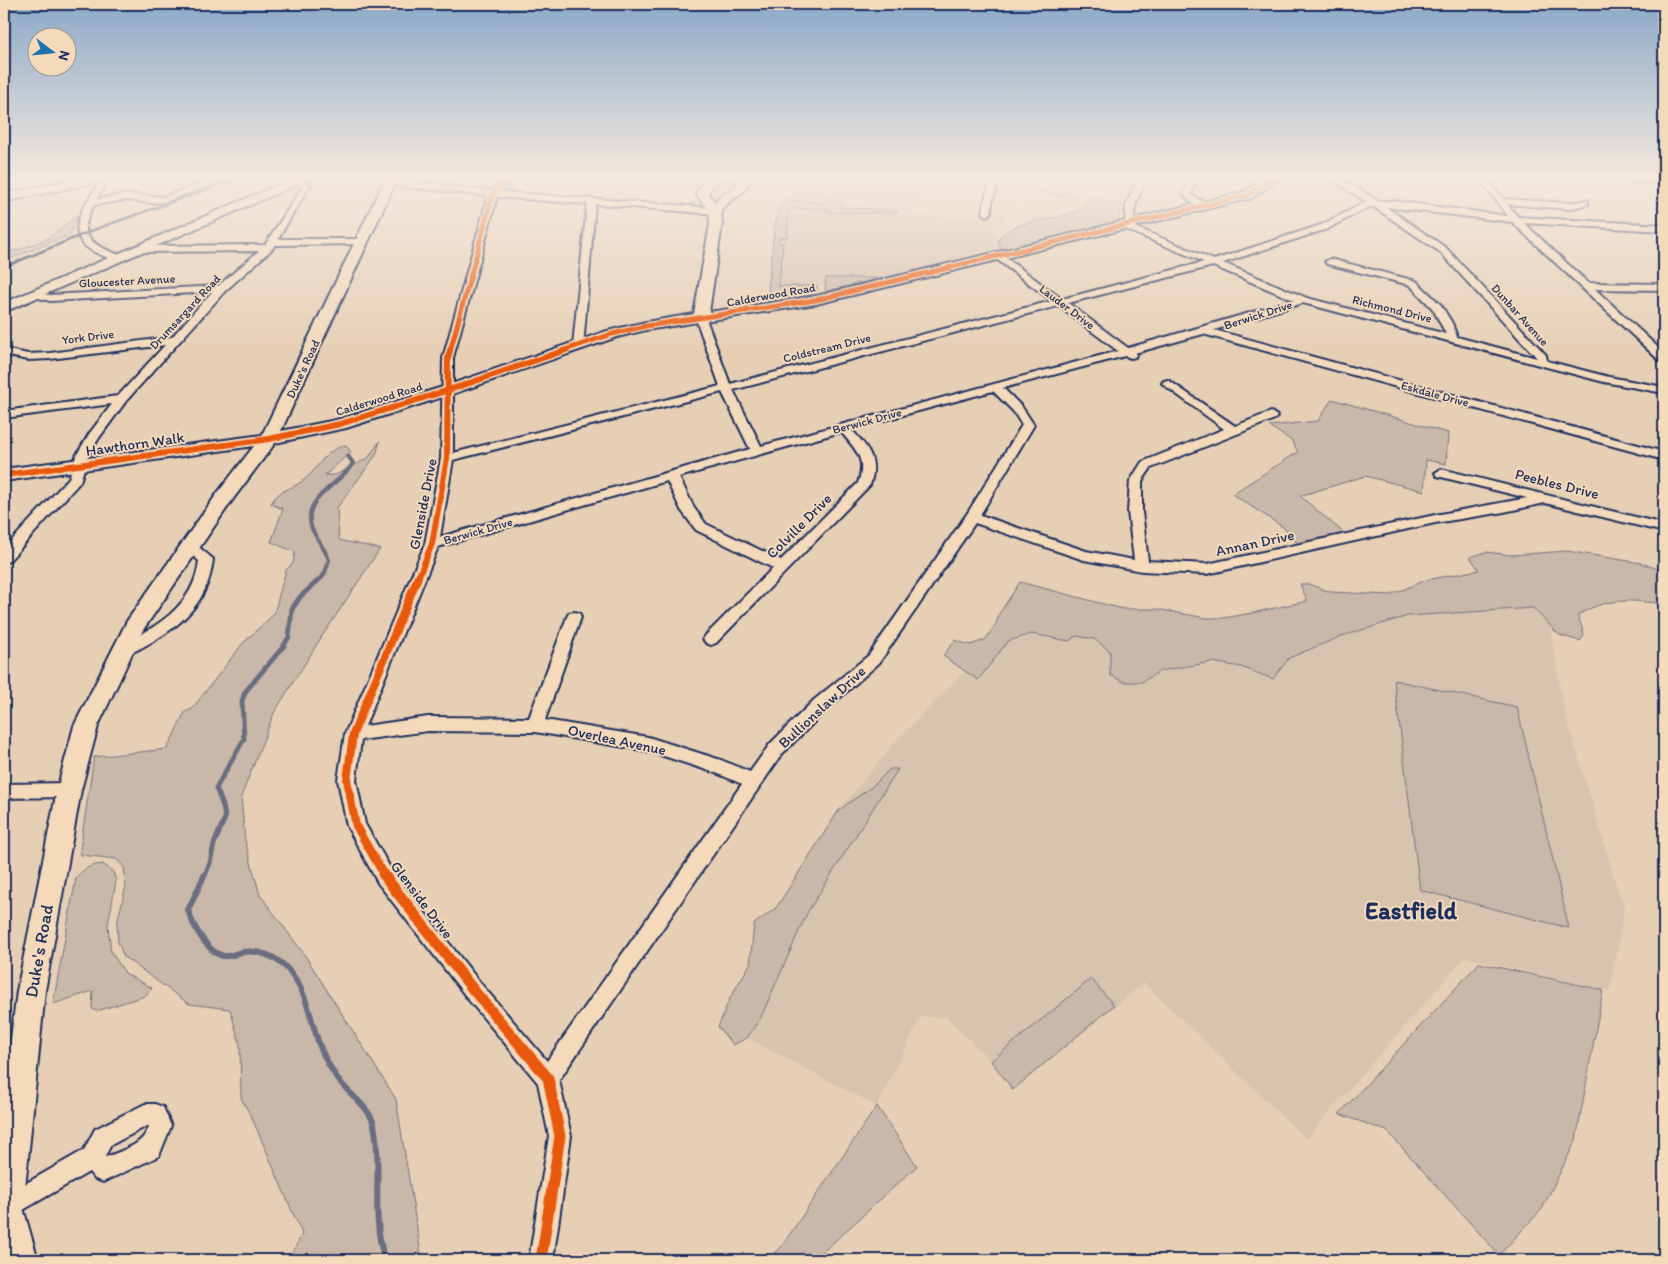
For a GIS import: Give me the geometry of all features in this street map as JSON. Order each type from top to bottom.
[{"type":"street","points":[[82,236],[85,242],[92,248],[119,258]]},
{"type":"street","points":[[4,308],[171,236]]},
{"type":"street","name":"Drumsargard Road","points":[[4,558],[75,479],[78,466],[93,437],[122,399],[221,289],[270,245],[276,236]]},
{"type":"street","name":"Duke's Road","points":[[21,1260],[5,1208],[31,991],[69,790],[86,726],[134,627],[226,495],[269,439],[365,236]]},
{"type":"street","name":"Glenside Drive","points":[[481,236],[448,358],[447,458],[432,544],[353,734],[347,780],[356,826],[385,878],[475,992],[548,1078],[560,1136],[541,1260]]},
{"type":"street","points":[[578,346],[588,236]]},
{"type":"street","points":[[714,236],[701,319],[726,388],[758,452]]},
{"type":"street","name":"Calderwood Road","points":[[269,439],[340,424],[449,390],[578,346],[646,326],[816,300],[1081,236]]},
{"type":"street","name":"Richmond Drive","points":[[1152,236],[1303,300],[1608,380],[1664,390]]},
{"type":"street","name":"Coldstream Drive","points":[[447,458],[1213,263],[1296,236]]},
{"type":"street","name":"Dunbar Avenue","points":[[1424,236],[1443,250],[1542,357],[1542,363]]},
{"type":"street","points":[[1532,236],[1588,286],[1596,297],[1664,359]]},
{"type":"street","points":[[143,248],[362,242]]},
{"type":"street","name":"Lauder Drive","points":[[998,256],[1136,359]]},
{"type":"street","points":[[1330,262],[1345,263],[1404,280],[1419,288],[1440,313],[1451,331],[1452,339]]},
{"type":"street","points":[[1588,286],[1664,287]]},
{"type":"street","name":"Gloucester Avenue","points":[[34,294],[50,298],[221,289]]},
{"type":"street","name":"Berwick Drive","points":[[432,544],[844,427],[1206,331],[1303,300]]},
{"type":"street","name":"Eskdale Drive","points":[[1206,331],[1664,456]]},
{"type":"street","name":"York Drive","points":[[7,355],[28,357],[50,356],[176,340]]},
{"type":"street","points":[[1168,383],[1233,430]]},
{"type":"street","name":"Bullionslaw Drive","points":[[548,1078],[776,749],[820,706],[874,659],[972,517],[1028,425],[1018,410],[995,387]]},
{"type":"street","points":[[4,414],[122,399]]},
{"type":"street","points":[[1142,566],[1135,512],[1136,481],[1146,465],[1233,430],[1266,414],[1282,424]]},
{"type":"street","name":"Colville Drive","points":[[711,639],[781,566],[864,485],[870,471],[866,455],[844,427]]},
{"type":"street","name":"Hawthorn Walk","points":[[4,475],[269,439]]},
{"type":"street","name":"Peebles Drive","points":[[1442,473],[1664,528]]},
{"type":"street","points":[[671,475],[688,510],[701,527],[781,566]]},
{"type":"street","name":"Annan Drive","points":[[972,517],[1084,555],[1142,566],[1207,569],[1435,519],[1504,508],[1546,498]]},
{"type":"street","points":[[535,725],[574,617]]},
{"type":"street","name":"Overlea Avenue","points":[[353,734],[428,724],[535,725],[648,744],[721,767],[754,782]]},
{"type":"street","points":[[4,791],[69,790]]},
{"type":"street","points":[[5,1208],[92,1158]]},
{"type":"shaded area","points":[[51,236],[67,236],[4,261],[4,252],[19,250]]},
{"type":"shaded area","points":[[773,236],[996,236],[1000,248],[1005,249],[866,282],[817,286],[815,290],[767,299]]},
{"type":"shaded area","points":[[773,236],[787,236],[787,238],[780,237],[779,243],[783,243],[779,286],[817,286],[817,292],[812,295],[767,303]]},
{"type":"shaded area","points":[[1002,236],[1062,236],[1005,249],[1000,248],[998,240]]},
{"type":"shaded area","points":[[826,278],[876,279],[827,291],[825,290]]},
{"type":"shaded area","points":[[1332,399],[1448,433],[1446,464],[1426,460],[1424,491],[1365,476],[1300,496],[1344,533],[1298,544],[1283,527],[1232,494],[1298,452],[1292,441],[1269,426],[1318,421]]},
{"type":"shaded area","points":[[380,441],[376,455],[337,508],[339,540],[380,549],[274,713],[241,797],[245,841],[260,895],[304,954],[396,1099],[422,1260],[289,1260],[302,1234],[252,1118],[241,1098],[240,1044],[230,1009],[189,1004],[124,957],[118,942],[117,923],[126,886],[124,867],[116,859],[81,855],[80,849],[94,757],[167,749],[185,712],[192,709],[243,643],[274,614],[286,570],[293,563],[295,552],[271,542],[283,509],[271,504],[274,499],[280,493],[297,485],[307,477],[325,457],[337,448],[345,445],[351,452],[325,475],[336,475],[368,458]]},
{"type":"shaded area","points":[[1567,551],[1641,563],[1664,571],[1664,604],[1620,601],[1589,609],[1578,615],[1584,635],[1580,641],[1559,635],[1533,608],[1408,616],[1342,636],[1289,658],[1273,679],[1241,667],[1212,662],[1160,671],[1142,682],[1124,682],[1110,675],[1110,651],[1094,639],[1076,636],[1069,641],[1032,634],[1008,641],[978,680],[943,656],[955,640],[970,645],[985,640],[1020,582],[1123,609],[1157,609],[1206,618],[1224,618],[1307,601],[1300,584],[1308,584],[1331,592],[1390,595],[1426,580],[1479,570],[1470,557],[1486,552],[1512,555]]},
{"type":"shaded area","points":[[1533,608],[1550,626],[1564,710],[1624,910],[1610,991],[1465,957],[1306,1139],[1144,983],[1013,1090],[991,1061],[946,1017],[921,1017],[877,1106],[747,1038],[733,1045],[718,1027],[730,998],[750,964],[754,924],[776,908],[839,810],[898,739],[965,671],[978,679],[1008,641],[1032,634],[1069,641],[1076,636],[1094,639],[1110,651],[1142,682],[1160,671],[1212,662],[1241,667],[1272,679],[1289,658],[1342,636],[1408,616]]},
{"type":"shaded area","points":[[1394,680],[1517,707],[1569,928],[1420,890]]},
{"type":"shaded area","points":[[890,769],[898,769],[807,913],[761,1017],[747,1038],[733,1045],[718,1027],[730,998],[750,964],[754,924],[776,908],[839,810],[874,785]]},
{"type":"shaded area","points":[[103,864],[113,872],[116,881],[108,925],[111,952],[126,974],[152,988],[145,996],[97,1011],[92,1009],[93,991],[53,1004],[76,878],[88,868]]},
{"type":"shaded area","points":[[1479,963],[1603,990],[1576,1140],[1542,1209],[1499,1255],[1387,1131],[1339,1114]]},
{"type":"shaded area","points":[[1091,979],[1114,1005],[1013,1090],[991,1061]]},
{"type":"shaded area","points":[[877,1106],[917,1166],[814,1260],[768,1260],[768,1257],[779,1250]]},
{"type":"waterway","points":[[321,578],[325,573],[329,560],[312,529],[310,518],[312,508],[316,500],[353,463],[348,456]]},
{"type":"waterway","points":[[205,875],[214,844],[225,818],[223,806],[216,788],[244,739],[242,701],[245,692],[283,647],[289,637],[292,609],[300,597],[321,578]]},
{"type":"waterway","points":[[205,874],[188,910],[202,938],[218,954],[226,956],[242,952],[258,952],[272,957],[289,971],[302,992],[328,1063],[339,1081],[363,1105],[372,1118],[377,1159],[378,1226],[385,1260]]},
{"type":"railway","points":[[4,267],[79,236]]},
{"type":"cycle path","points":[[481,236],[448,358],[447,458],[432,544],[353,734],[347,780],[356,826],[385,877],[475,992],[548,1078],[560,1136],[541,1260]]},
{"type":"cycle path","points":[[4,475],[269,439],[340,424],[449,390],[612,334],[646,326],[816,300],[1079,236]]},
{"type":"district","name":"Eastfield","points":[[1411,910]]}]
